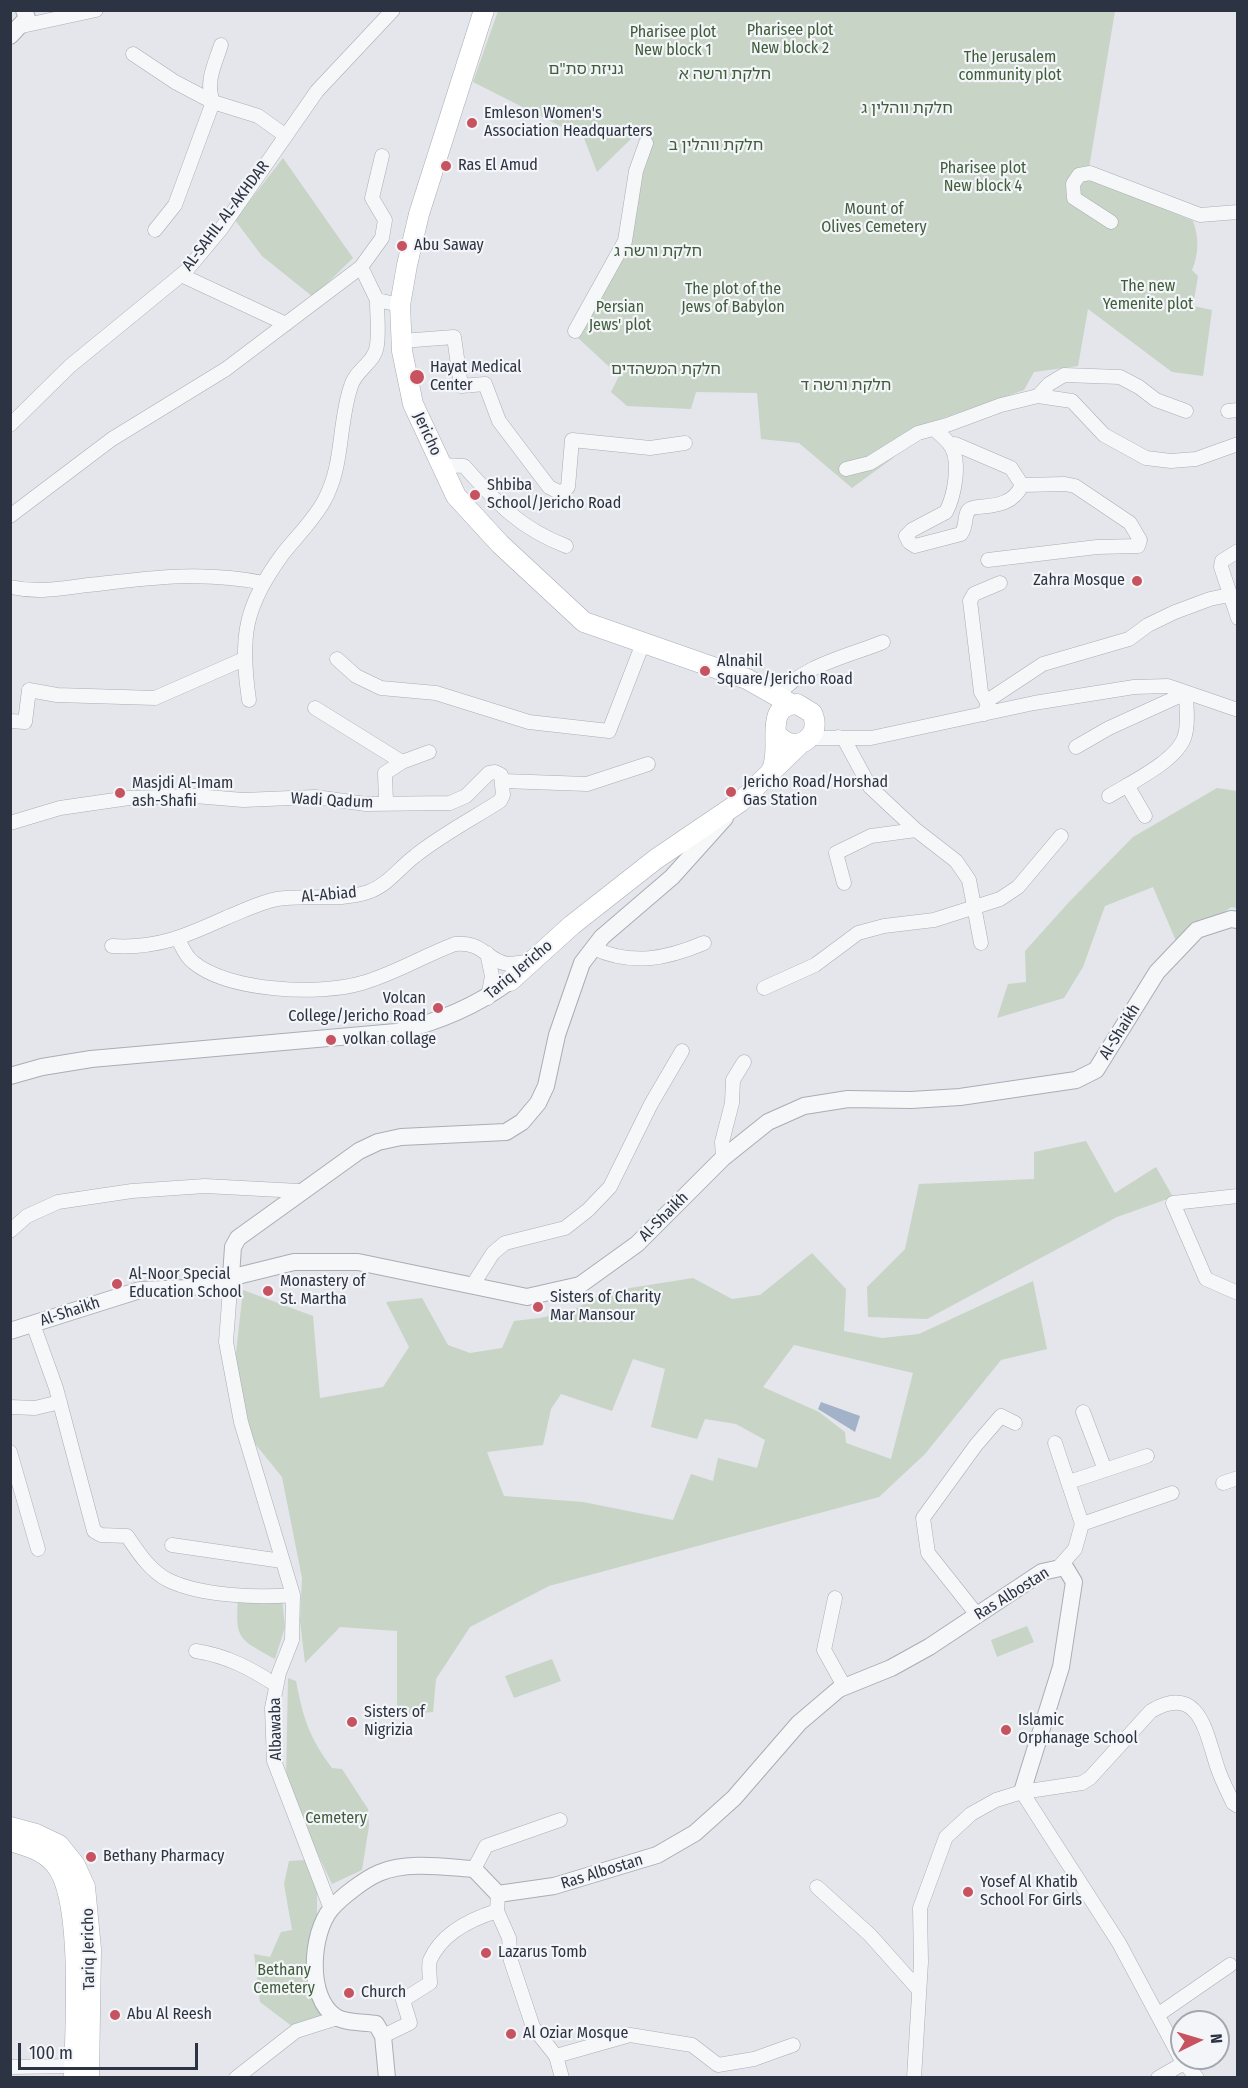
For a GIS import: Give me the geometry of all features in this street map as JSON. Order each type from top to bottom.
[{"type":"main road","name":"Jericho","points":[[484,10],[419,214],[400,305],[401,341],[412,404],[456,496],[500,544],[584,622],[761,685],[785,700],[809,709],[808,734]]},
{"type":"main road","name":"Jericho","points":[[731,673],[759,693],[769,704],[776,726]]},
{"type":"main road","points":[[767,778],[774,766],[776,726],[785,700]]},
{"type":"main road","points":[[776,726],[786,743],[808,734]]},
{"type":"main road","points":[[740,802],[767,778],[808,734]]},
{"type":"main road","name":"Tariq Jericho","points":[[510,981],[572,925],[656,859],[740,802]]},
{"type":"main road","name":"Tariq Jericho","points":[[10,1827],[36,1834],[59,1845],[75,1865],[85,1887],[91,1949],[79,2074]]},
{"type":"main road","name":"Tariq Jericho","points":[[10,1841],[43,1853],[56,1864],[66,1882],[73,1911],[79,2074]]},
{"type":"street","points":[[19,24],[96,10]]},
{"type":"street","name":"AL-SAHIL AL-AKHDAR","points":[[10,425],[70,366],[181,275],[221,229],[317,91],[393,10]]},
{"type":"street","points":[[155,230],[175,205],[213,102],[209,92],[211,76],[221,45]]},
{"type":"street","points":[[133,54],[175,82],[213,102],[258,116],[286,136]]},
{"type":"street","points":[[575,331],[625,241],[636,171],[646,143]]},
{"type":"street","points":[[10,516],[112,439],[226,369],[361,267],[382,238],[385,220],[372,198],[382,156]]},
{"type":"street","points":[[1111,222],[1074,198],[1073,184],[1080,175],[1090,173],[1200,215],[1238,212]]},
{"type":"street","points":[[249,700],[244,641],[250,610],[264,583],[324,501],[334,477],[342,420],[351,384],[360,369],[372,360],[377,347],[377,300],[361,267]]},
{"type":"street","points":[[181,275],[286,324]]},
{"type":"street","points":[[377,300],[400,305]]},
{"type":"street","points":[[401,341],[454,337],[461,386],[485,384],[499,422],[549,487],[561,493],[568,487],[572,440],[650,448],[685,443]]},
{"type":"street","points":[[1038,396],[1048,384],[1064,375],[1120,377],[1156,400],[1186,411]]},
{"type":"street","points":[[846,469],[870,463],[918,433],[1000,405],[1038,396],[1072,401],[1104,435],[1146,458],[1171,461],[1196,459],[1238,444]]},
{"type":"street","points":[[934,429],[950,445],[954,453],[955,476],[950,505],[946,513],[912,530],[906,536],[915,546],[961,534],[965,529],[967,511],[971,508],[1001,504],[1017,496],[1022,485]]},
{"type":"street","points":[[950,445],[955,444],[1011,468],[1022,485]]},
{"type":"street","points":[[441,465],[464,466],[504,510],[538,535],[566,546]]},
{"type":"street","points":[[988,560],[1097,547],[1138,546],[1140,540],[1130,523],[1075,486],[1065,484],[1022,485]]},
{"type":"street","points":[[1237,616],[1221,567],[1222,561],[1238,551]]},
{"type":"street","points":[[10,587],[34,592],[172,576],[215,575],[264,583]]},
{"type":"street","points":[[985,708],[970,601],[974,594],[1000,584]]},
{"type":"street","points":[[985,708],[1043,664],[1130,639],[1148,625],[1175,612],[1210,599],[1229,595]]},
{"type":"street","points":[[785,700],[788,682],[883,642]]},
{"type":"street","points":[[337,659],[356,676],[381,688],[436,693],[529,722],[609,731],[643,643]]},
{"type":"street","points":[[10,720],[25,722],[29,690],[57,695],[155,698],[244,660]]},
{"type":"street","points":[[808,734],[844,739],[871,738],[985,708],[1134,687],[1168,686],[1238,710]]},
{"type":"street","points":[[1076,747],[1109,728],[1186,693]]},
{"type":"street","points":[[1109,796],[1170,757],[1185,739],[1186,693]]},
{"type":"street","points":[[315,708],[402,762]]},
{"type":"street","points":[[844,739],[870,787],[916,830],[956,861],[969,880],[981,943]]},
{"type":"street","points":[[386,803],[385,773],[402,762],[429,752]]},
{"type":"street","points":[[502,778],[587,784],[648,764]]},
{"type":"street","name":"Wadi Qadum","points":[[10,823],[78,804],[129,798],[195,796],[243,800],[315,797],[366,804],[458,802],[489,773],[495,772],[502,778]]},
{"type":"street","name":"Al-Abiad","points":[[112,946],[142,948],[178,939],[266,901],[280,898],[342,897],[368,892],[385,883],[416,855],[500,801],[503,795],[502,778]]},
{"type":"street","points":[[1127,785],[1145,816]]},
{"type":"street","points":[[231,1276],[232,1247],[238,1238],[299,1191],[359,1151],[378,1142],[420,1135],[506,1132],[522,1122],[538,1102],[546,1086],[568,997],[582,963],[602,936],[672,877],[740,802]]},
{"type":"street","points":[[844,883],[836,853],[870,836],[916,830]]},
{"type":"street","points":[[764,988],[815,964],[858,933],[884,926],[934,920],[1000,899],[1018,887],[1061,836]]},
{"type":"street","name":"Al-Shaikh","points":[[10,1331],[140,1290],[189,1288],[294,1262],[358,1262],[527,1297],[580,1285],[637,1244],[723,1158],[768,1122],[804,1106],[848,1099],[911,1100],[960,1096],[1076,1080],[1096,1070],[1157,972],[1197,930],[1232,919],[1238,920]]},
{"type":"street","points":[[178,939],[190,960],[204,971],[234,981],[304,991],[334,989],[362,983],[455,944],[468,943],[508,964],[532,961]]},
{"type":"street","points":[[593,948],[611,956],[651,960],[704,943]]},
{"type":"street","points":[[487,953],[492,976],[488,998]]},
{"type":"street","name":"Tariq Jericho","points":[[10,1076],[42,1067],[91,1059],[396,1032],[443,1020],[488,998],[510,981]]},
{"type":"street","points":[[472,1286],[493,1253],[505,1243],[565,1228],[588,1210],[610,1187],[651,1104],[682,1051]]},
{"type":"street","points":[[723,1158],[722,1143],[732,1104],[733,1080],[744,1062]]},
{"type":"street","points":[[10,1231],[27,1216],[58,1202],[132,1191],[205,1186],[299,1191]]},
{"type":"street","points":[[1238,1196],[1173,1203],[1206,1279],[1238,1293]]},
{"type":"street","name":"Albawaba","points":[[231,1276],[226,1342],[231,1371],[241,1422],[293,1595],[292,1640],[276,1685],[272,1708],[274,1761],[331,1909]]},
{"type":"street","points":[[33,1324],[60,1402],[94,1531],[101,1535],[127,1536],[144,1561],[168,1580],[193,1587],[256,1598],[293,1595]]},
{"type":"street","points":[[10,1407],[34,1408],[60,1402]]},
{"type":"street","points":[[1083,1412],[1105,1470]]},
{"type":"street","points":[[978,1616],[928,1553],[923,1518],[976,1445],[1001,1416],[1015,1423]]},
{"type":"street","points":[[1055,1443],[1082,1524],[1075,1549],[1059,1567]]},
{"type":"street","points":[[10,1452],[38,1549]]},
{"type":"street","points":[[1069,1482],[1147,1456]]},
{"type":"street","points":[[1223,1483],[1238,1478]]},
{"type":"street","points":[[1082,1524],[1172,1493]]},
{"type":"street","points":[[172,1545],[282,1561]]},
{"type":"street","name":"Ras Albostan","points":[[497,1902],[657,1855],[695,1833],[734,1798],[799,1723],[844,1686],[891,1668],[978,1616],[1042,1572],[1059,1567],[1068,1571],[1074,1582],[1061,1667],[1043,1732],[1022,1792]]},
{"type":"street","points":[[835,1598],[824,1650],[844,1686]]},
{"type":"street","points":[[196,1651],[222,1656],[250,1668],[276,1685]]},
{"type":"street","points":[[914,2078],[917,2065],[921,1962],[920,1908],[946,1837],[971,1814],[996,1800],[1022,1792],[1082,1783],[1090,1778],[1151,1711],[1163,1704],[1176,1702],[1189,1705],[1202,1718],[1218,1772],[1233,1803],[1238,1806]]},
{"type":"street","points":[[1022,1792],[1119,1943],[1170,2036]]},
{"type":"street","points":[[474,1869],[486,1846],[560,1820]]},
{"type":"street","points":[[338,2018],[327,2009],[317,1995],[314,1979],[320,1935],[331,1909],[357,1886],[380,1872],[410,1867],[474,1869]]},
{"type":"street","points":[[474,1869],[497,1902],[508,1938],[511,1961],[533,2027],[556,2056],[562,2078]]},
{"type":"street","points":[[817,1887],[870,1935],[919,1990]]},
{"type":"street","points":[[383,2036],[410,2023],[404,2000],[430,1983],[429,1961],[445,1939],[497,1902]]},
{"type":"street","points":[[1159,2014],[1230,1965]]},
{"type":"street","points":[[236,2078],[296,2031],[338,2018],[376,2024],[383,2036],[387,2078]]},
{"type":"street","points":[[556,2056],[630,2036],[692,2044],[721,2071],[793,2045]]},
{"type":"street","points":[[10,2067],[79,2074]]},
{"type":"street","points":[[1158,2078],[1172,2070]]},
{"type":"green space","name":"Mount of Olives Cemetery","points":[[498,11],[1115,11],[1089,168],[1091,178],[1193,221],[1197,246],[1192,270],[1198,276],[1193,306],[1212,310],[1203,376],[1172,372],[1088,309],[1078,366],[1034,372],[1024,390],[912,429],[893,458],[852,488],[799,443],[761,439],[757,393],[696,392],[691,409],[627,406],[611,392],[619,376],[577,337],[630,245],[644,164],[638,132],[597,172],[584,138],[473,82]]},
{"type":"green space","points":[[283,158],[353,258],[313,297],[262,256],[235,220]]},
{"type":"green space","points":[[1217,788],[1237,791],[1237,908],[1231,907],[1179,948],[1153,887],[1105,906],[1083,967],[1064,998],[997,1018],[1008,984],[1026,982],[1025,951],[1070,901],[1133,837]]},
{"type":"green space","points":[[1086,1141],[1115,1193],[1156,1167],[1173,1197],[1117,1217],[927,1319],[868,1317],[867,1287],[905,1249],[919,1184],[1034,1179],[1034,1152]]},
{"type":"green space","points":[[812,1253],[846,1289],[844,1331],[882,1338],[919,1334],[1033,1281],[1047,1349],[1001,1360],[925,1454],[879,1497],[549,1586],[470,1627],[436,1679],[433,1712],[397,1715],[397,1631],[340,1627],[305,1663],[300,1621],[302,1578],[282,1477],[252,1440],[240,1397],[235,1362],[243,1290],[313,1316],[320,1398],[383,1387],[409,1347],[386,1302],[422,1298],[448,1345],[470,1353],[502,1348],[514,1321],[572,1311],[597,1296],[630,1288],[693,1278],[732,1299],[760,1295]],"holes":[[[794,1345],[913,1373],[891,1459],[846,1443],[845,1432],[819,1412],[763,1387]],[[633,1359],[665,1369],[651,1427],[697,1439],[705,1419],[736,1424],[765,1440],[757,1468],[718,1458],[713,1481],[691,1474],[673,1520],[583,1502],[504,1496],[487,1452],[543,1445],[551,1409],[561,1394],[612,1411]]]},
{"type":"green space","points":[[282,1597],[285,1627],[275,1659],[242,1637],[238,1623],[238,1599]]},
{"type":"green space","points":[[1027,1626],[1034,1642],[997,1657],[991,1640]]},
{"type":"green space","points":[[552,1659],[561,1681],[514,1698],[505,1676]]},
{"type":"green space","name":"Cemetery","points":[[288,1678],[296,1681],[304,1717],[318,1747],[332,1768],[342,1769],[368,1809],[369,1826],[362,1870],[332,1884],[295,1806],[286,1781]]},
{"type":"green space","name":"Bethany Cemetery","points":[[307,1860],[317,1888],[317,1925],[325,2013],[312,2023],[293,2027],[260,2002],[254,1954],[270,1957],[281,1932],[292,1930],[284,1884],[289,1861]]},
{"type":"water","points":[[821,1402],[860,1416],[855,1432],[818,1409]]},
{"type":"place","name":"Emleson Women's Association Headquarters","points":[[472,123]]},
{"type":"place","name":"Ras El Amud","points":[[446,166]]},
{"type":"place","name":"Abu Saway","points":[[402,246]]},
{"type":"place","name":"Hayat Medical Center","points":[[417,377]]},
{"type":"place","name":"Shbiba School/Jericho Road","points":[[475,495]]},
{"type":"place","name":"Zahra Mosque","points":[[1137,581]]},
{"type":"place","name":"Alnahil Square/Jericho Road","points":[[705,671]]},
{"type":"place","name":"Jericho Road/Horshad Gas Station","points":[[731,792]]},
{"type":"place","name":"Masjdi Al-Imam ash-Shafii","points":[[120,793]]},
{"type":"place","name":"Volcan College/Jericho Road","points":[[438,1008]]},
{"type":"place","name":"volkan collage","points":[[331,1040]]},
{"type":"place","name":"Al-Noor Special Education School","points":[[117,1284]]},
{"type":"place","name":"Monastery of St. Martha","points":[[268,1291]]},
{"type":"place","name":"Sisters of Charity Mar Mansour","points":[[538,1307]]},
{"type":"place","name":"Sisters of Nigrizia","points":[[352,1722]]},
{"type":"place","name":"Islamic Orphanage School","points":[[1006,1730]]},
{"type":"place","name":"Bethany Pharmacy","points":[[91,1857]]},
{"type":"place","name":"Yosef Al Khatib School For Girls","points":[[968,1892]]},
{"type":"place","name":"Lazarus Tomb","points":[[486,1953]]},
{"type":"place","name":"Church","points":[[349,1993]]},
{"type":"place","name":"Abu Al Reesh","points":[[115,2015]]},
{"type":"place","name":"Al Oziar Mosque","points":[[511,2034]]},
{"type":"park label","name":"Pharisee plot New block 2","points":[[790,40]]},
{"type":"park label","name":"Pharisee plot New block 1","points":[[673,42]]},
{"type":"park label","name":"The Jerusalem community plot","points":[[1010,67]]},
{"type":"park label","name":"גניזת סת\"ם","points":[[586,70]]},
{"type":"park label","name":"חלקת ורשה א","points":[[725,75]]},
{"type":"park label","name":"חלקת ווהלין ג","points":[[907,109]]},
{"type":"park label","name":"חלקת ווהלין ב","points":[[716,146]]},
{"type":"park label","name":"Pharisee plot New block 4","points":[[983,178]]},
{"type":"park label","name":"חלקת ורשה ג","points":[[658,252]]},
{"type":"park label","name":"The new Yemenite plot","points":[[1148,296]]},
{"type":"park label","name":"The plot of the Jews of Babylon","points":[[733,299]]},
{"type":"park label","name":"Persian Jews' plot","points":[[620,317]]},
{"type":"park label","name":"חלקת המשהדים","points":[[666,370]]},
{"type":"park label","name":"חלקת ורשה ד","points":[[846,386]]}]
